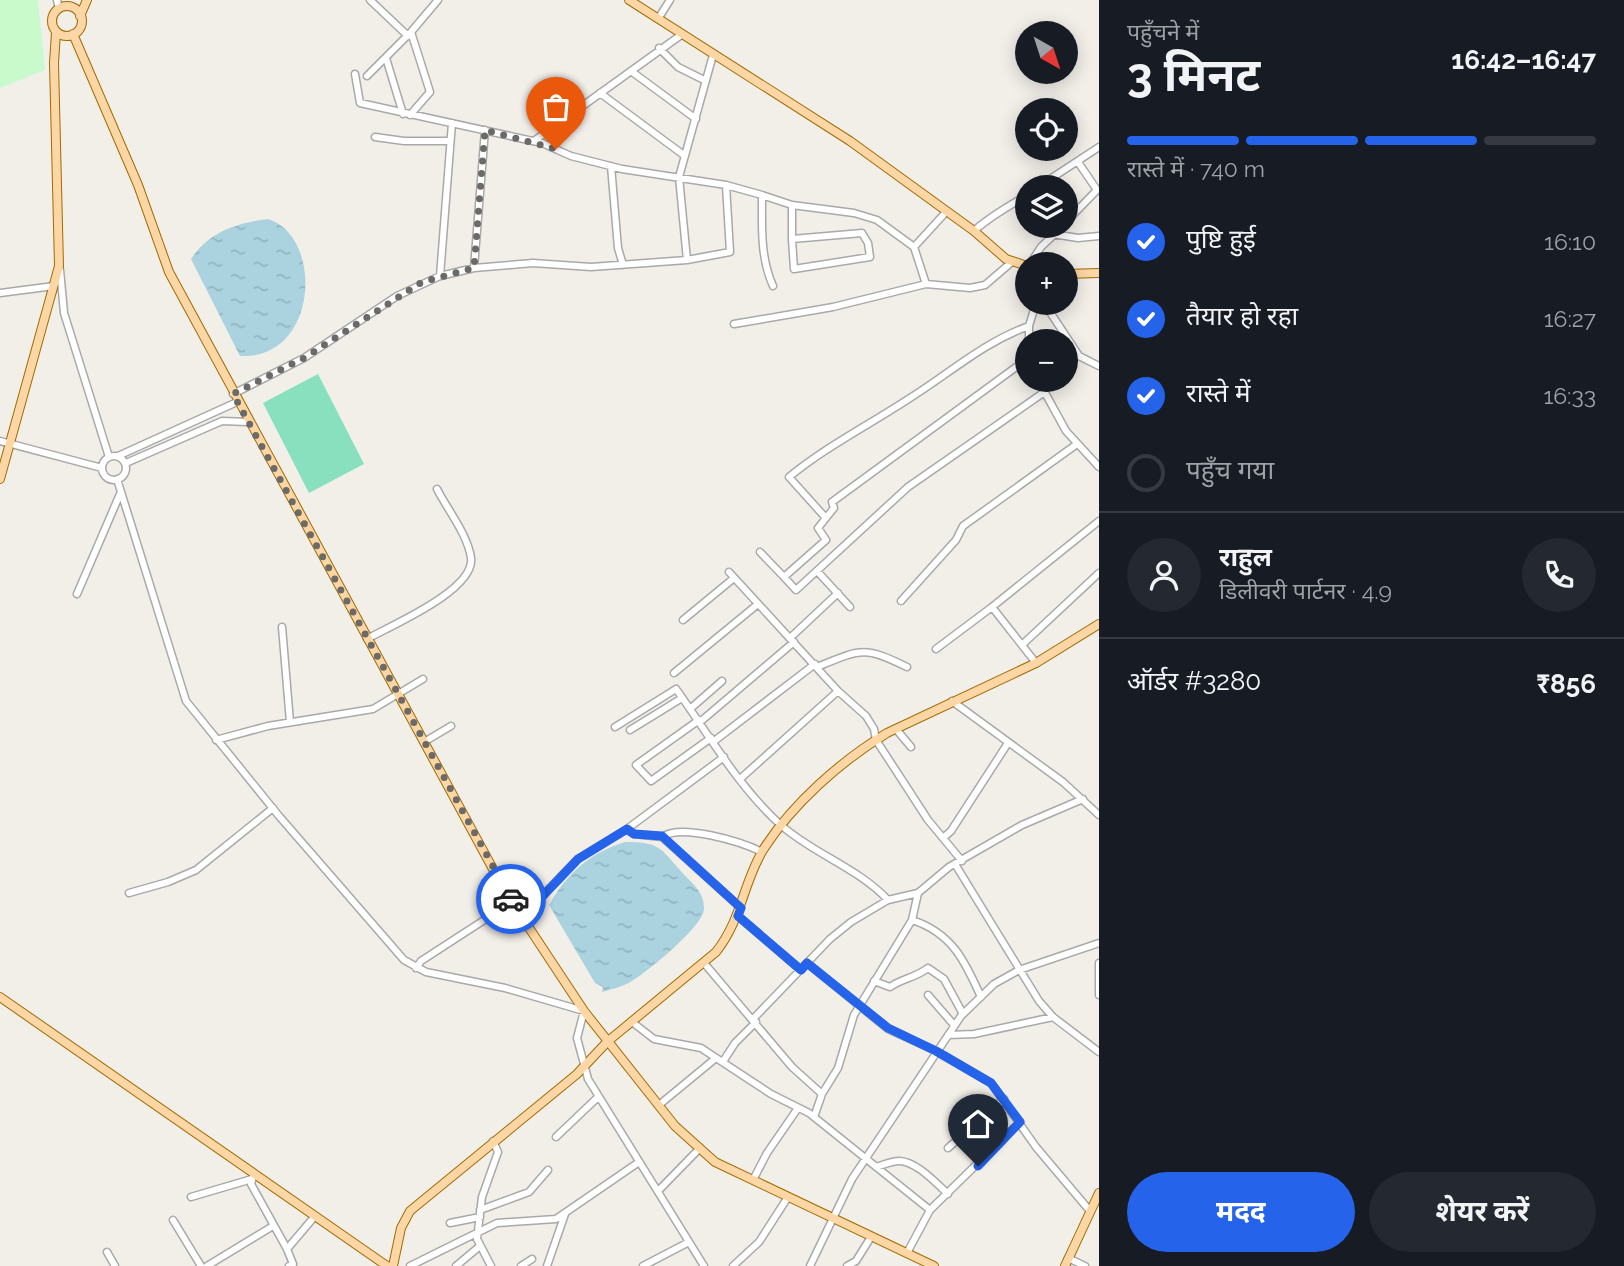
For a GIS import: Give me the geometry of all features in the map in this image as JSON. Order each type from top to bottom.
[{"type":"main road","points":[[56,32],[63,35],[73,34],[79,28],[80,16],[88,0]]},
{"type":"main road","points":[[629,0],[850,141],[1013,261]]},
{"type":"main road","points":[[0,479],[4,442],[60,266],[54,63],[56,32],[52,21],[58,4],[72,8],[80,16]]},
{"type":"main road","points":[[73,34],[138,185],[169,272],[248,422],[512,901],[584,1012],[659,1105],[715,1162],[934,1266]]},
{"type":"main road","points":[[1078,274],[1099,273]]},
{"type":"main road","points":[[393,1266],[401,1228],[410,1211],[577,1074],[607,1042],[704,963],[729,935],[762,852],[782,826],[820,786],[876,740],[952,701],[1036,663],[1099,624]]},
{"type":"main road","points":[[0,997],[253,1176],[387,1266]]},
{"type":"main road","points":[[1066,1262],[1099,1193]]},
{"type":"street","points":[[370,0],[410,34],[430,92],[406,114]]},
{"type":"street","points":[[659,19],[670,0]]},
{"type":"street","points":[[366,76],[410,34],[434,1]]},
{"type":"street","points":[[534,141],[659,48],[681,35]]},
{"type":"street","points":[[659,48],[678,67],[706,81]]},
{"type":"street","points":[[687,260],[679,177],[713,55]]},
{"type":"street","points":[[386,58],[406,114]]},
{"type":"street","points":[[631,71],[696,119]]},
{"type":"street","points":[[355,74],[360,103],[534,141],[571,156],[611,166],[726,185],[792,205],[854,213],[877,220],[914,247],[926,284]]},
{"type":"street","points":[[600,93],[685,156]]},
{"type":"street","points":[[440,276],[452,123]]},
{"type":"street","points":[[474,268],[485,130]]},
{"type":"street","points":[[375,137],[404,141],[450,141]]},
{"type":"street","points":[[1057,175],[1099,147]]},
{"type":"street","points":[[1078,162],[1098,191],[1078,210]]},
{"type":"street","points":[[611,166],[618,247],[623,265]]},
{"type":"street","points":[[108,457],[118,456],[235,398],[304,358],[397,296],[440,276],[474,268],[533,263],[591,267],[687,260],[730,252],[726,185]]},
{"type":"street","points":[[762,195],[763,250],[766,269],[773,286]]},
{"type":"street","points":[[974,231],[991,215],[1015,203]]},
{"type":"street","points":[[792,205],[792,239],[794,270],[870,257],[868,243],[862,233],[792,239]]},
{"type":"street","points":[[914,247],[946,212]]},
{"type":"street","points":[[1078,238],[1099,236]]},
{"type":"street","points":[[1039,252],[1050,238]]},
{"type":"street","points":[[734,324],[833,307],[926,284],[970,288],[985,285],[1013,261]]},
{"type":"street","points":[[60,266],[64,313],[108,457],[102,468]]},
{"type":"street","points":[[0,293],[54,286]]},
{"type":"street","points":[[825,517],[789,477],[817,454],[911,398],[999,337],[1029,326],[1032,315]]},
{"type":"street","points":[[1052,315],[1079,356],[1099,366]]},
{"type":"street","points":[[784,577],[826,540],[818,528],[834,508],[832,502],[1015,368]]},
{"type":"street","points":[[760,552],[796,590],[864,524],[908,487],[1043,393],[1077,444],[1099,467]]},
{"type":"street","points":[[126,463],[222,421],[248,422]]},
{"type":"street","points":[[4,442],[102,468],[110,479],[124,475],[126,463]]},
{"type":"street","points":[[901,601],[956,540],[963,526],[1077,444]]},
{"type":"street","points":[[118,456],[126,463]]},
{"type":"street","points":[[1093,461],[1099,456]]},
{"type":"street","points":[[117,479],[186,701],[273,808],[404,960],[416,968],[584,1012],[577,1038],[597,1098],[704,1266]]},
{"type":"street","points":[[367,639],[440,598],[461,583],[469,573],[469,550],[437,489]]},
{"type":"street","points":[[77,594],[120,494]]},
{"type":"street","points":[[936,649],[1099,521]]},
{"type":"street","points":[[817,571],[850,607]]},
{"type":"street","points":[[729,572],[838,691],[866,716],[874,729],[876,740],[958,862],[1019,971],[1053,1017],[1099,1052]]},
{"type":"street","points":[[1024,643],[1099,573]]},
{"type":"street","points":[[683,620],[734,578]]},
{"type":"street","points":[[838,593],[792,640],[699,721],[636,765],[651,781],[816,666],[867,651],[876,651],[908,667]]},
{"type":"street","points":[[674,673],[758,604]]},
{"type":"street","points":[[992,607],[1024,643],[1036,663]]},
{"type":"street","points":[[282,627],[290,722]]},
{"type":"street","points":[[216,740],[290,722],[373,709],[423,679]]},
{"type":"street","points":[[690,709],[722,681]]},
{"type":"street","points":[[615,727],[676,689],[740,779],[782,826],[844,866],[888,900]]},
{"type":"street","points":[[740,779],[838,691]]},
{"type":"street","points":[[630,730],[682,698]]},
{"type":"street","points":[[952,701],[1083,799],[1099,816]]},
{"type":"street","points":[[424,742],[450,726]]},
{"type":"street","points":[[896,729],[911,747]]},
{"type":"street","points":[[943,838],[951,831],[1008,743]]},
{"type":"street","points":[[520,914],[539,900],[578,859],[627,829],[724,757]]},
{"type":"street","points":[[659,1105],[720,1059],[807,963],[851,922],[888,900],[918,893],[958,862],[1022,825],[1083,799]]},
{"type":"street","points":[[129,893],[168,883],[196,870],[273,808]]},
{"type":"street","points":[[627,829],[634,834],[662,836],[678,833],[725,837],[762,852]]},
{"type":"street","points":[[662,836],[801,970]]},
{"type":"street","points":[[814,1116],[822,1094],[838,1068],[860,1005],[912,920],[918,893]]},
{"type":"street","points":[[416,968],[421,961],[512,901]]},
{"type":"street","points":[[912,920],[948,942],[972,971],[981,997]]},
{"type":"street","points":[[810,1266],[852,1179],[963,1014],[994,984],[1019,971],[1099,943]]},
{"type":"street","points":[[704,963],[792,1067],[822,1094]]},
{"type":"street","points":[[807,963],[898,1034],[936,1051],[991,1083],[1044,1157],[1090,1211]]},
{"type":"street","points":[[1099,963],[1099,995]]},
{"type":"street","points":[[874,981],[890,987],[903,978],[916,978],[928,968],[944,979],[963,1014]]},
{"type":"street","points":[[929,995],[954,1025]]},
{"type":"street","points":[[948,1035],[974,1034],[1053,1017]]},
{"type":"street","points":[[632,1022],[654,1039],[691,1044],[720,1059],[748,1080],[814,1116],[930,1210]]},
{"type":"street","points":[[556,1137],[597,1098]]},
{"type":"street","points":[[948,1148],[1004,1099]]},
{"type":"street","points":[[753,1180],[767,1153],[798,1108]]},
{"type":"street","points":[[907,1253],[930,1210],[1020,1122]]},
{"type":"street","points":[[491,1266],[480,1246],[478,1232],[489,1172],[498,1152],[493,1141]]},
{"type":"street","points":[[658,1191],[700,1148]]},
{"type":"street","points":[[876,1167],[899,1161],[906,1163],[929,1177],[948,1194]]},
{"type":"street","points":[[410,1266],[498,1223],[546,1221],[565,1214],[639,1162]]},
{"type":"street","points":[[450,1223],[480,1214],[529,1192],[548,1170]]},
{"type":"street","points":[[191,1197],[253,1176]]},
{"type":"street","points":[[253,1176],[251,1184],[287,1249],[292,1265]]},
{"type":"street","points":[[733,1266],[759,1242],[788,1197]]},
{"type":"street","points":[[547,1266],[565,1214]]},
{"type":"street","points":[[287,1249],[316,1216]]},
{"type":"street","points":[[173,1220],[201,1266]]},
{"type":"street","points":[[207,1266],[273,1226]]},
{"type":"street","points":[[847,1266],[856,1261],[871,1237]]},
{"type":"street","points":[[643,1266],[689,1242]]},
{"type":"street","points":[[456,1266],[480,1246]]},
{"type":"street","points":[[107,1252],[116,1266]]},
{"type":"street","points":[[521,1266],[532,1259]]},
{"type":"street","points":[[1066,1262],[1085,1266]]},
{"type":"green space","points":[[0,0],[38,0],[45,70],[0,88]]},
{"type":"green space","points":[[318,374],[364,464],[309,493],[263,403]]},
{"type":"water","points":[[268,219],[286,230],[298,248],[305,271],[305,295],[298,319],[286,339],[266,352],[240,356],[191,259],[206,242],[225,230]]},
{"type":"water","points":[[625,842],[651,844],[662,850],[692,882],[702,897],[704,909],[694,927],[661,959],[629,983],[602,992],[603,987],[595,983],[549,905],[564,883],[590,858]]},
{"type":"way so far","points":[[511,899],[233,394],[304,358],[422,282],[474,268],[480,231],[485,130],[556,149]]},
{"type":"route","points":[[511,899],[520,914],[531,908],[578,859],[627,829],[634,834],[662,836],[722,894],[741,908],[738,916],[801,970],[807,963],[888,1028],[908,1040],[936,1051],[991,1083],[1020,1122],[1014,1125],[978,1166]]}]
